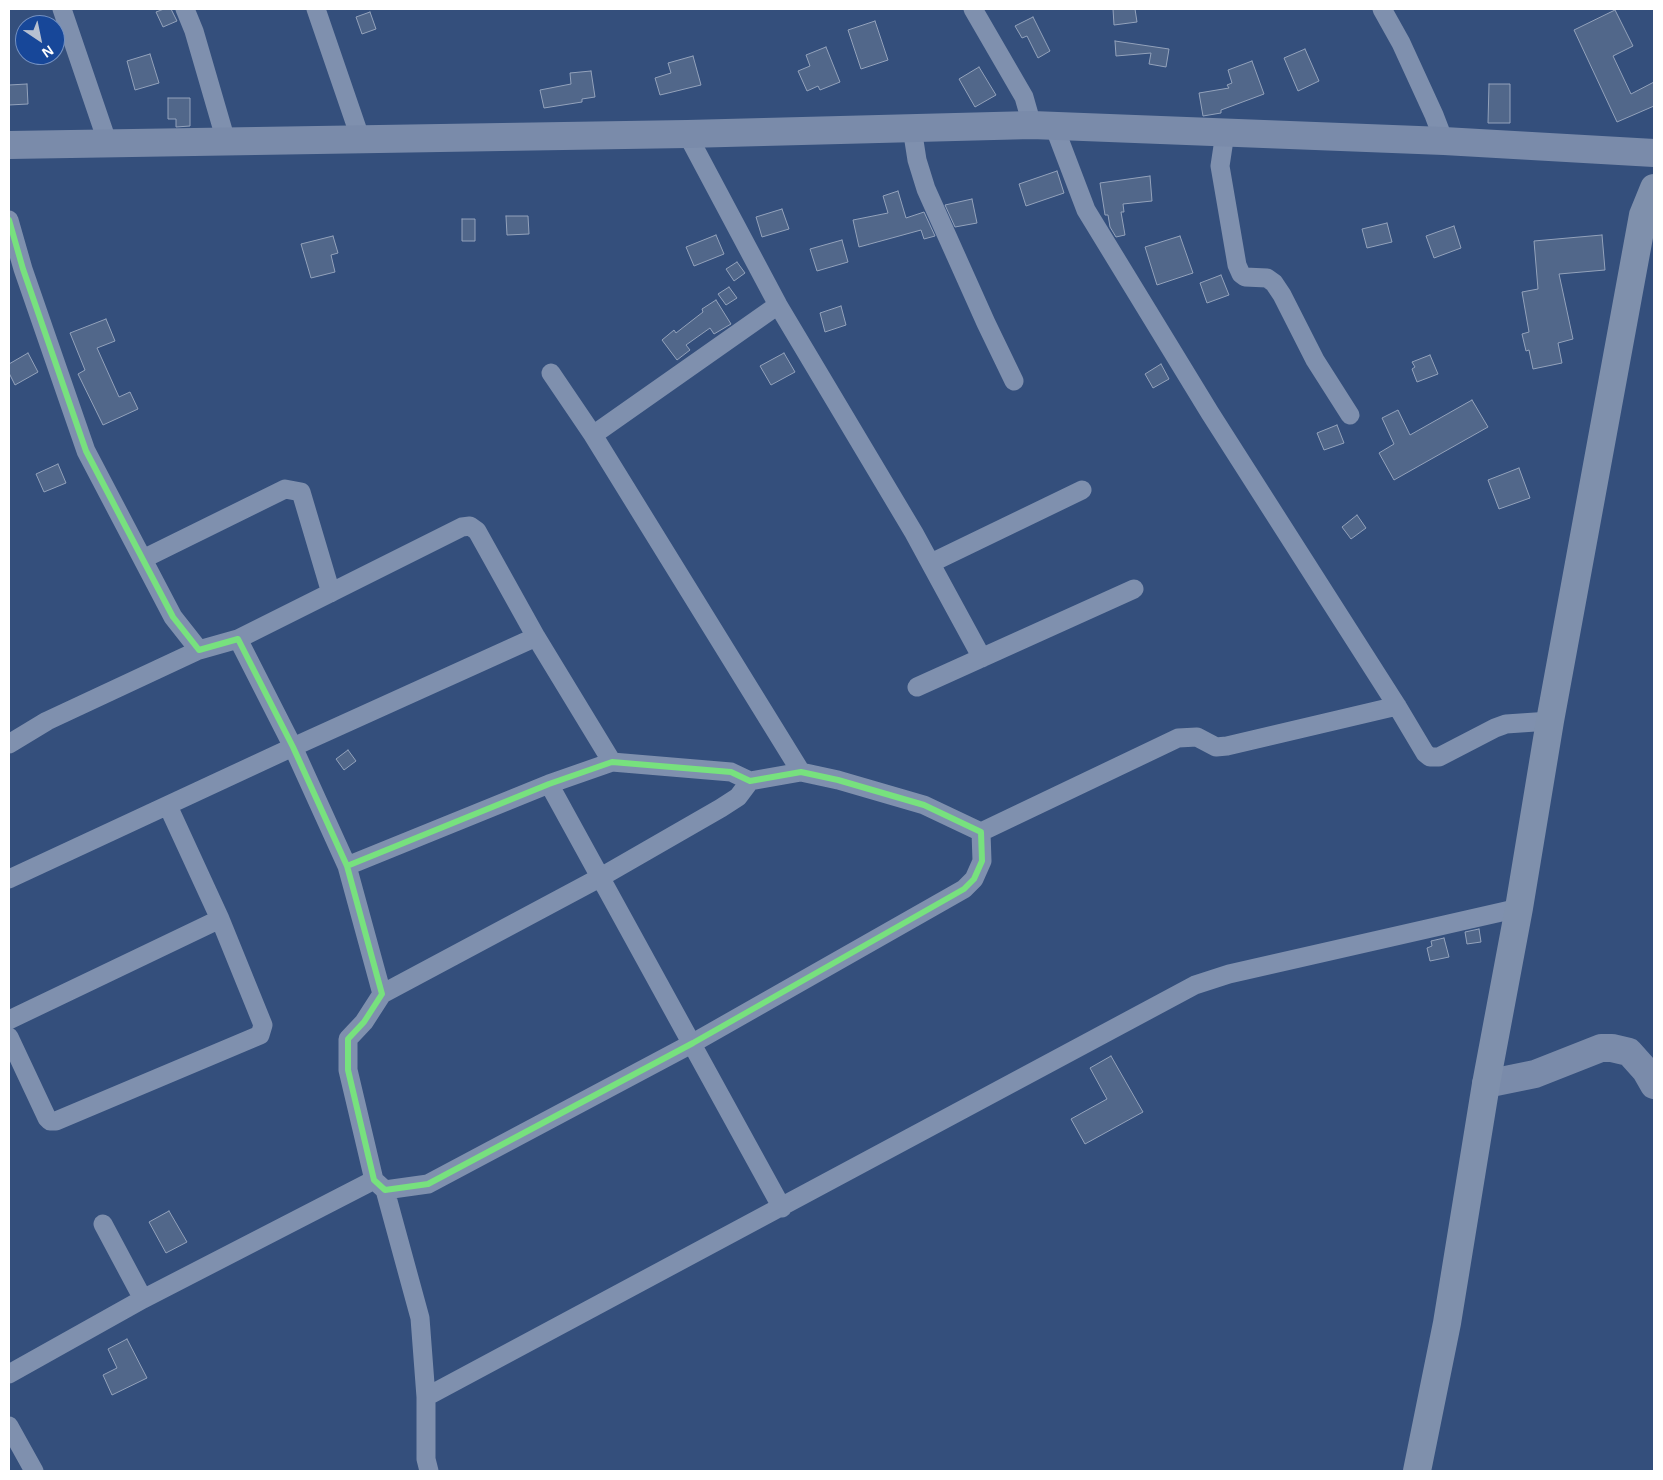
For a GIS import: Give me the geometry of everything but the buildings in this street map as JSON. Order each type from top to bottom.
[{"type":"highway","points":[[1417,1471],[1447,1323],[1486,1084],[1519,908],[1550,721],[1643,215],[1654,188]]},
{"type":"street","points":[[62,9],[108,144]]},
{"type":"street","points":[[185,9],[194,31],[226,141]]},
{"type":"street","points":[[316,9],[361,140]]},
{"type":"street","points":[[973,9],[1024,97],[1043,125],[1086,210],[1210,413],[1425,753],[1430,757],[1439,757],[1501,726],[1550,721]]},
{"type":"street","points":[[1382,9],[1401,43],[1444,141]]},
{"type":"street","points":[[9,145],[687,134],[914,144],[1043,125],[1444,141],[1654,153]]},
{"type":"street","points":[[1225,133],[1220,166],[1237,265],[1241,274],[1245,277],[1267,278],[1274,283],[1315,360],[1350,415]]},
{"type":"street","points":[[687,134],[778,305],[932,563],[982,658]]},
{"type":"street","points":[[914,144],[926,189],[1014,381]]},
{"type":"street","points":[[9,220],[23,270],[86,451],[173,616],[199,650]]},
{"type":"street","points":[[594,435],[778,305]]},
{"type":"street","points":[[551,373],[594,435],[801,772]]},
{"type":"street","points":[[143,559],[285,489],[301,492],[331,593]]},
{"type":"street","points":[[932,563],[1082,490]]},
{"type":"street","points":[[9,744],[47,721],[199,650],[238,639],[462,527],[470,526],[476,532],[536,637],[612,762]]},
{"type":"street","points":[[917,687],[1134,589]]},
{"type":"street","points":[[9,879],[536,637]]},
{"type":"street","points":[[238,639],[293,747],[347,866],[382,994]]},
{"type":"street","points":[[981,832],[1178,738],[1197,737],[1216,747],[1227,746],[1397,706]]},
{"type":"street","points":[[347,866],[549,784],[612,762],[731,772],[750,781],[801,772],[838,780],[924,805],[981,832]]},
{"type":"street","points":[[429,1471],[426,1459],[426,1396],[420,1318],[348,1070],[348,1039],[364,1022],[382,994],[601,877],[722,808],[738,797],[750,781]]},
{"type":"street","points":[[549,784],[782,1208]]},
{"type":"street","points":[[11,1046],[47,1118],[50,1121],[56,1121],[260,1035],[263,1025],[220,919],[168,806]]},
{"type":"street","points":[[9,1374],[143,1299],[380,1185],[428,1184],[693,1043],[964,889],[974,879],[982,861],[981,832]]},
{"type":"street","points":[[426,1396],[782,1208],[1195,985],[1229,974],[1519,908]]},
{"type":"street","points":[[9,1020],[220,919]]},
{"type":"street","points":[[1486,1084],[1535,1074],[1601,1048],[1612,1048],[1629,1052],[1646,1070],[1654,1085]]},
{"type":"street","points":[[103,1224],[143,1299]]},
{"type":"street","points":[[9,1426],[34,1471]]},
{"type":"cycle path","points":[[9,220],[23,269],[86,451],[173,617],[199,650],[238,639],[293,747],[347,866],[382,994],[364,1022],[348,1039],[348,1070],[374,1180],[385,1190],[428,1184],[693,1043],[964,889],[974,879],[982,861],[981,832],[924,805],[838,780],[801,772],[750,781],[731,772],[612,762],[549,784],[347,866]]}]
